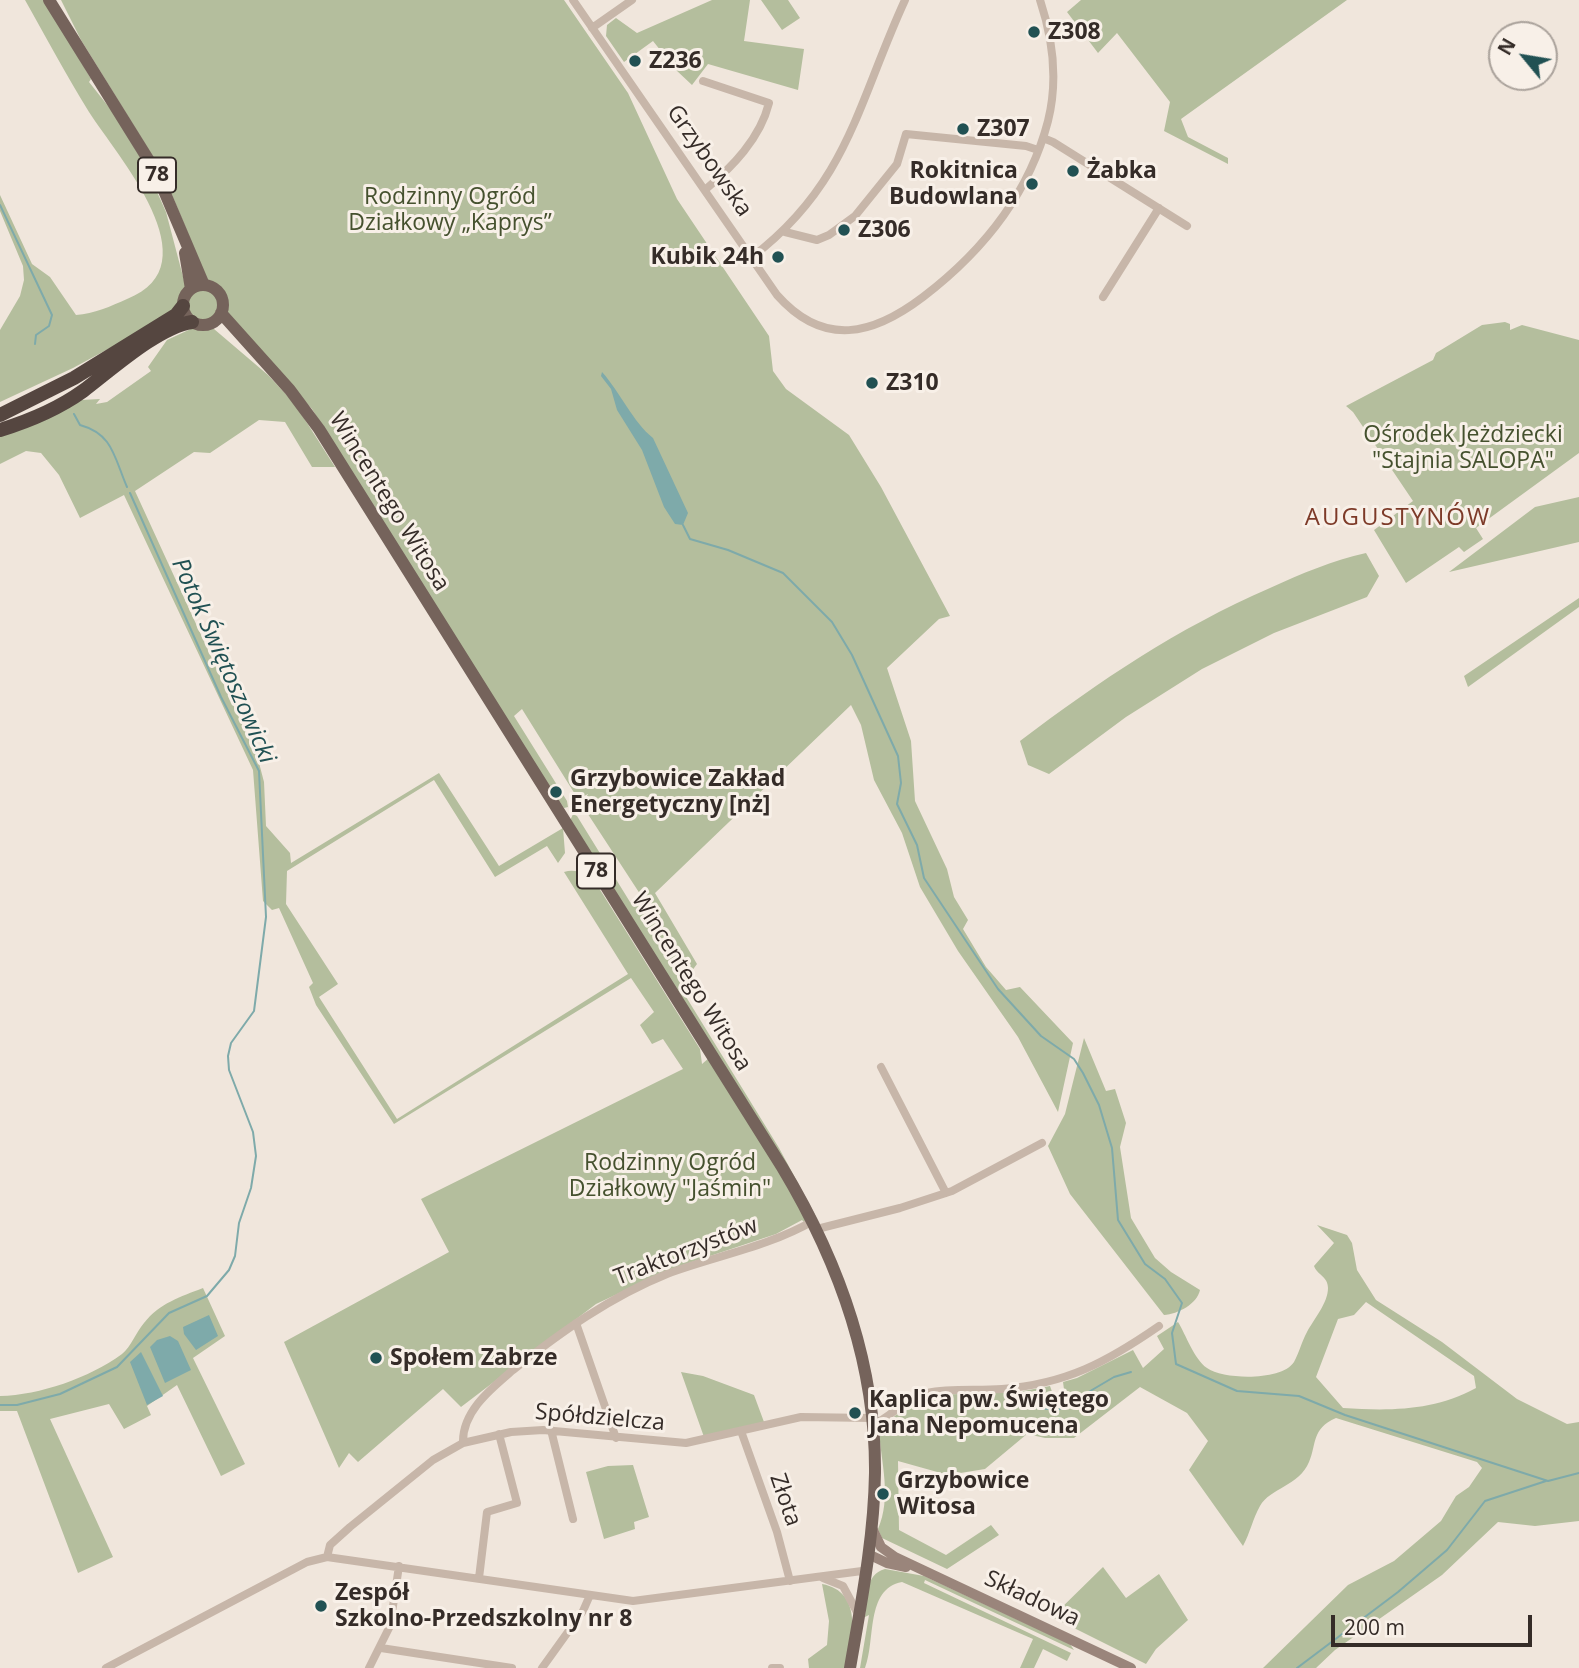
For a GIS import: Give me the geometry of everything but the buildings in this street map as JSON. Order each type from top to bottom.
[{"type":"highway","points":[[0,415],[102,362],[176,315],[183,306]]},
{"type":"highway","points":[[0,430],[26,421],[73,397],[158,338],[192,322]]},
{"type":"main road","name":"78","points":[[50,0],[149,160],[204,285],[220,295],[216,318]]},
{"type":"main road","name":"78","points":[[181,232],[191,289]]},
{"type":"main road","points":[[204,285],[191,289],[183,306],[192,322],[201,325],[216,318]]},
{"type":"main road","name":"Wincentego Witosa","points":[[216,318],[283,381],[319,429],[815,1225],[853,1323],[866,1375],[872,1422],[875,1475],[871,1526],[850,1668]]},
{"type":"main road","name":"Składowa","points":[[871,1526],[881,1547],[895,1561]]},
{"type":"main road","name":"Składowa","points":[[868,1554],[916,1568],[1131,1668]]},
{"type":"main road","points":[[863,1583],[875,1569],[895,1561]]},
{"type":"street","name":"Grzybowska","points":[[573,0],[790,308],[827,328],[857,330],[883,324],[960,268],[1009,209],[1038,150]]},
{"type":"street","points":[[592,28],[632,0]]},
{"type":"street","points":[[752,257],[785,232],[815,195],[844,150],[905,0]]},
{"type":"street","points":[[785,232],[817,240],[829,235],[866,206],[897,164],[906,134],[1026,146],[1038,150],[1052,94],[1053,69],[1048,25],[1040,0]]},
{"type":"street","points":[[703,81],[769,103],[752,140],[732,166],[706,189]]},
{"type":"street","points":[[1043,138],[1054,142],[1187,226]]},
{"type":"street","points":[[1103,297],[1159,208]]},
{"type":"street","points":[[881,1067],[946,1193]]},
{"type":"street","name":"Traktorzystów","points":[[463,1443],[466,1427],[485,1394],[576,1323],[608,1302],[661,1277],[815,1225],[946,1193],[1042,1143]]},
{"type":"street","points":[[576,1323],[616,1438]]},
{"type":"street","points":[[872,1422],[906,1401],[927,1393],[1012,1388],[1069,1378],[1118,1353],[1159,1326]]},
{"type":"street","name":"Spółdzielcza","points":[[327,1557],[330,1545],[433,1460],[463,1443],[499,1434],[551,1430],[686,1443],[807,1416],[872,1422]]},
{"type":"street","points":[[551,1430],[573,1519]]},
{"type":"street","name":"Złota","points":[[741,1431],[777,1532],[790,1581]]},
{"type":"street","points":[[479,1578],[487,1512],[517,1503],[499,1434]]},
{"type":"street","points":[[848,1571],[868,1554]]},
{"type":"street","points":[[106,1668],[307,1562],[327,1557],[642,1601],[860,1570],[863,1583],[855,1594],[835,1581],[816,1578]]},
{"type":"street","points":[[371,1666],[393,1615],[399,1566]]},
{"type":"street","points":[[846,1590],[859,1618]]},
{"type":"street","points":[[542,1668],[583,1611],[590,1595]]},
{"type":"street","points":[[381,1648],[459,1665],[512,1668]]},
{"type":"street","points":[[772,1668],[780,1668]]},
{"type":"green space","points":[[25,0],[45,0],[91,79],[89,82],[112,111],[145,165],[166,212],[186,288],[179,305],[171,315],[73,368],[0,402],[0,330],[20,296],[24,280],[23,266],[0,211],[0,195],[32,264],[50,277],[76,315],[109,307],[127,299],[152,283],[162,262],[161,236],[152,209],[137,182],[89,112]]},
{"type":"green space","name":"Rodzinny Ogród Działkowy „Kaprys”","points":[[61,0],[564,0],[628,93],[677,199],[769,336],[773,371],[786,389],[849,435],[881,487],[950,616],[939,619],[887,668],[911,741],[915,801],[947,869],[954,897],[968,920],[963,929],[986,967],[1006,990],[1020,987],[1073,1043],[1058,1112],[1018,1037],[958,951],[920,887],[902,833],[874,780],[861,725],[851,705],[655,893],[697,964],[680,987],[779,1148],[819,1222],[570,821],[573,814],[577,816],[630,902],[639,901],[642,897],[582,805],[588,794],[578,799],[522,709],[514,716],[567,801],[568,807],[564,808],[494,703],[312,409],[226,314],[224,294],[208,282],[163,173],[81,40]]},
{"type":"green space","points":[[712,0],[750,0],[744,41],[804,49],[798,90],[708,64],[692,85],[653,41],[624,62],[606,36],[607,25],[616,18],[637,33]]},
{"type":"green space","points":[[761,0],[788,0],[800,18],[782,30]]},
{"type":"green space","points":[[1081,0],[1347,0],[1181,119],[1188,137],[1228,158],[1228,164],[1164,131],[1170,102],[1117,33],[1098,53],[1067,12]]},
{"type":"green space","points":[[203,289],[214,294],[219,305],[214,316],[203,321],[192,316],[187,305],[192,294]]},
{"type":"green space","name":"Ośrodek Jeżdziecki \"Stajnia SALOPA\"","points":[[1505,322],[1510,324],[1510,330],[1522,325],[1579,340],[1579,453],[1476,528],[1483,539],[1464,552],[1459,547],[1406,583],[1374,530],[1413,501],[1353,412],[1346,406],[1433,360],[1436,353],[1482,325]]},
{"type":"green space","name":"Rodzinny Ogród Działkowy \"Jaśmin\"","points":[[195,327],[214,329],[268,375],[295,404],[335,467],[312,467],[285,422],[259,420],[210,453],[194,452],[135,491],[258,759],[264,782],[266,826],[290,853],[291,863],[439,773],[499,866],[563,828],[565,853],[558,863],[547,846],[495,877],[434,780],[287,871],[286,904],[338,984],[319,997],[397,1119],[628,974],[564,872],[578,872],[597,885],[700,1049],[702,1064],[709,1058],[807,1216],[805,1223],[802,1220],[776,1234],[671,1269],[596,1304],[461,1407],[443,1389],[358,1462],[349,1453],[339,1468],[284,1342],[449,1252],[421,1199],[683,1069],[663,1039],[652,1044],[640,1025],[654,1012],[631,978],[394,1124],[316,1005],[309,987],[313,983],[279,908],[272,910],[263,901],[253,770],[124,495],[80,518],[59,475],[41,453],[26,451],[0,464],[0,435],[81,400],[100,399],[96,404],[107,402],[151,371],[148,367],[167,340]]},
{"type":"green space","points":[[1579,497],[1579,542],[1449,572],[1535,507]]},
{"type":"green space","points":[[1366,553],[1379,576],[1367,597],[1274,633],[1202,669],[1126,717],[1049,774],[1028,765],[1020,741],[1140,657],[1203,621],[1270,588],[1329,563]]},
{"type":"green space","points":[[1579,598],[1579,607],[1468,687],[1464,676]]},
{"type":"green space","points":[[1084,1038],[1106,1091],[1115,1089],[1126,1123],[1120,1147],[1131,1218],[1155,1258],[1171,1272],[1200,1290],[1191,1304],[1175,1313],[1164,1315],[1070,1194],[1048,1146],[1065,1114]]},
{"type":"green space","points":[[1317,1225],[1347,1235],[1352,1243],[1357,1270],[1376,1300],[1442,1342],[1517,1399],[1567,1424],[1579,1422],[1579,1521],[1535,1526],[1498,1522],[1442,1575],[1335,1650],[1316,1668],[1263,1668],[1348,1585],[1394,1561],[1441,1521],[1456,1496],[1469,1487],[1482,1468],[1477,1462],[1336,1418],[1322,1427],[1316,1437],[1309,1462],[1299,1476],[1270,1495],[1260,1506],[1243,1546],[1189,1470],[1208,1441],[1187,1413],[1140,1387],[1074,1438],[1045,1438],[1027,1434],[985,1469],[948,1475],[898,1461],[899,1530],[946,1555],[991,1525],[999,1535],[947,1569],[882,1538],[878,1529],[885,1492],[879,1430],[913,1400],[931,1395],[1018,1392],[1050,1386],[1057,1406],[1066,1404],[1063,1382],[1077,1378],[1133,1350],[1143,1368],[1164,1349],[1157,1336],[1178,1322],[1194,1353],[1207,1368],[1226,1375],[1252,1377],[1278,1373],[1294,1362],[1326,1299],[1328,1284],[1314,1266],[1334,1243]],"holes":[[[1366,1302],[1474,1376],[1476,1388],[1460,1396],[1411,1408],[1378,1409],[1343,1408],[1316,1377],[1338,1319],[1354,1315]]]},
{"type":"green space","points":[[203,1288],[225,1336],[193,1358],[245,1464],[221,1476],[177,1385],[147,1406],[151,1415],[124,1429],[109,1404],[50,1419],[113,1557],[78,1573],[17,1411],[0,1411],[0,1396],[47,1389],[95,1371],[122,1354],[157,1310]]},
{"type":"green space","points":[[681,1372],[703,1376],[754,1395],[764,1422],[704,1437]]},
{"type":"green space","points":[[633,1465],[649,1517],[634,1522],[635,1529],[604,1539],[586,1472],[608,1466]]},
{"type":"green space","points":[[1103,1567],[1126,1598],[1159,1574],[1188,1620],[1156,1649],[1146,1664],[1052,1617]]},
{"type":"green space","points":[[885,1569],[924,1576],[1070,1644],[1074,1650],[925,1580],[924,1583],[1071,1653],[1067,1661],[1043,1649],[1034,1668],[1020,1668],[1033,1639],[902,1582],[890,1587],[877,1605],[868,1657],[865,1668],[860,1668],[869,1615],[865,1617],[868,1588],[873,1576]]},
{"type":"green space","points":[[822,1584],[844,1596],[850,1606],[852,1630],[847,1668],[809,1668],[808,1659],[827,1645],[829,1621]]},
{"type":"water","points":[[602,372],[639,424],[653,438],[688,513],[683,525],[675,524],[664,507],[642,450],[617,410],[611,389],[601,376]]},
{"type":"water","points":[[209,1315],[218,1336],[196,1350],[184,1334],[183,1327]]},
{"type":"water","points":[[170,1336],[178,1341],[191,1370],[165,1383],[150,1347],[157,1340]]},
{"type":"water","points":[[141,1352],[163,1396],[147,1405],[130,1362]]},
{"type":"waterway","points":[[0,205],[52,315],[49,326],[36,335],[35,344]]},
{"type":"waterway","name":"Potok Świętoszowicki","points":[[74,414],[80,425],[91,429],[106,441],[127,487]]},
{"type":"waterway","name":"Potok Świętoszowicki","points":[[0,1405],[17,1405],[60,1394],[117,1367],[169,1313],[207,1296],[229,1270],[235,1256],[239,1223],[251,1188],[256,1156],[253,1132],[229,1070],[228,1056],[231,1043],[254,1011],[266,917],[259,771],[221,697],[130,493]]},
{"type":"waterway","points":[[683,525],[690,539],[728,550],[783,573],[832,622],[852,655],[898,756],[901,783],[897,804],[917,845],[924,878],[998,989],[1041,1036],[1074,1059],[1099,1105],[1112,1148],[1118,1220],[1145,1264],[1165,1279],[1182,1303],[1172,1333],[1176,1364],[1237,1391],[1299,1396],[1345,1415],[1548,1481],[1579,1473]]},
{"type":"waterway","points":[[1012,1405],[1058,1410],[1114,1377],[1131,1372]]},
{"type":"waterway","points":[[1297,1668],[1398,1592],[1447,1550],[1485,1501],[1546,1481]]},
{"type":"place","name":"Z308","points":[[1034,32]]},
{"type":"place","name":"Z236","points":[[635,61]]},
{"type":"place","name":"Z307","points":[[963,129]]},
{"type":"place","name":"Żabka","points":[[1073,171]]},
{"type":"place","name":"Rokitnica Budowlana","points":[[1032,184]]},
{"type":"place","name":"Z306","points":[[844,230]]},
{"type":"place","name":"Kubik 24h","points":[[778,257]]},
{"type":"place","name":"Z310","points":[[872,383]]},
{"type":"place","name":"Grzybowice Zakład Energetyczny [nż]","points":[[556,792]]},
{"type":"place","name":"Społem Zabrze","points":[[376,1358]]},
{"type":"place","name":"Kaplica pw. Świętego Jana Nepomucena","points":[[855,1413]]},
{"type":"place","name":"Grzybowice Witosa","points":[[883,1494]]},
{"type":"place","name":"Zespół Szkolno-Przedszkolny nr 8","points":[[321,1606]]},
{"type":"district","name":"AUGUSTYNÓW","points":[[1398,518]]}]
